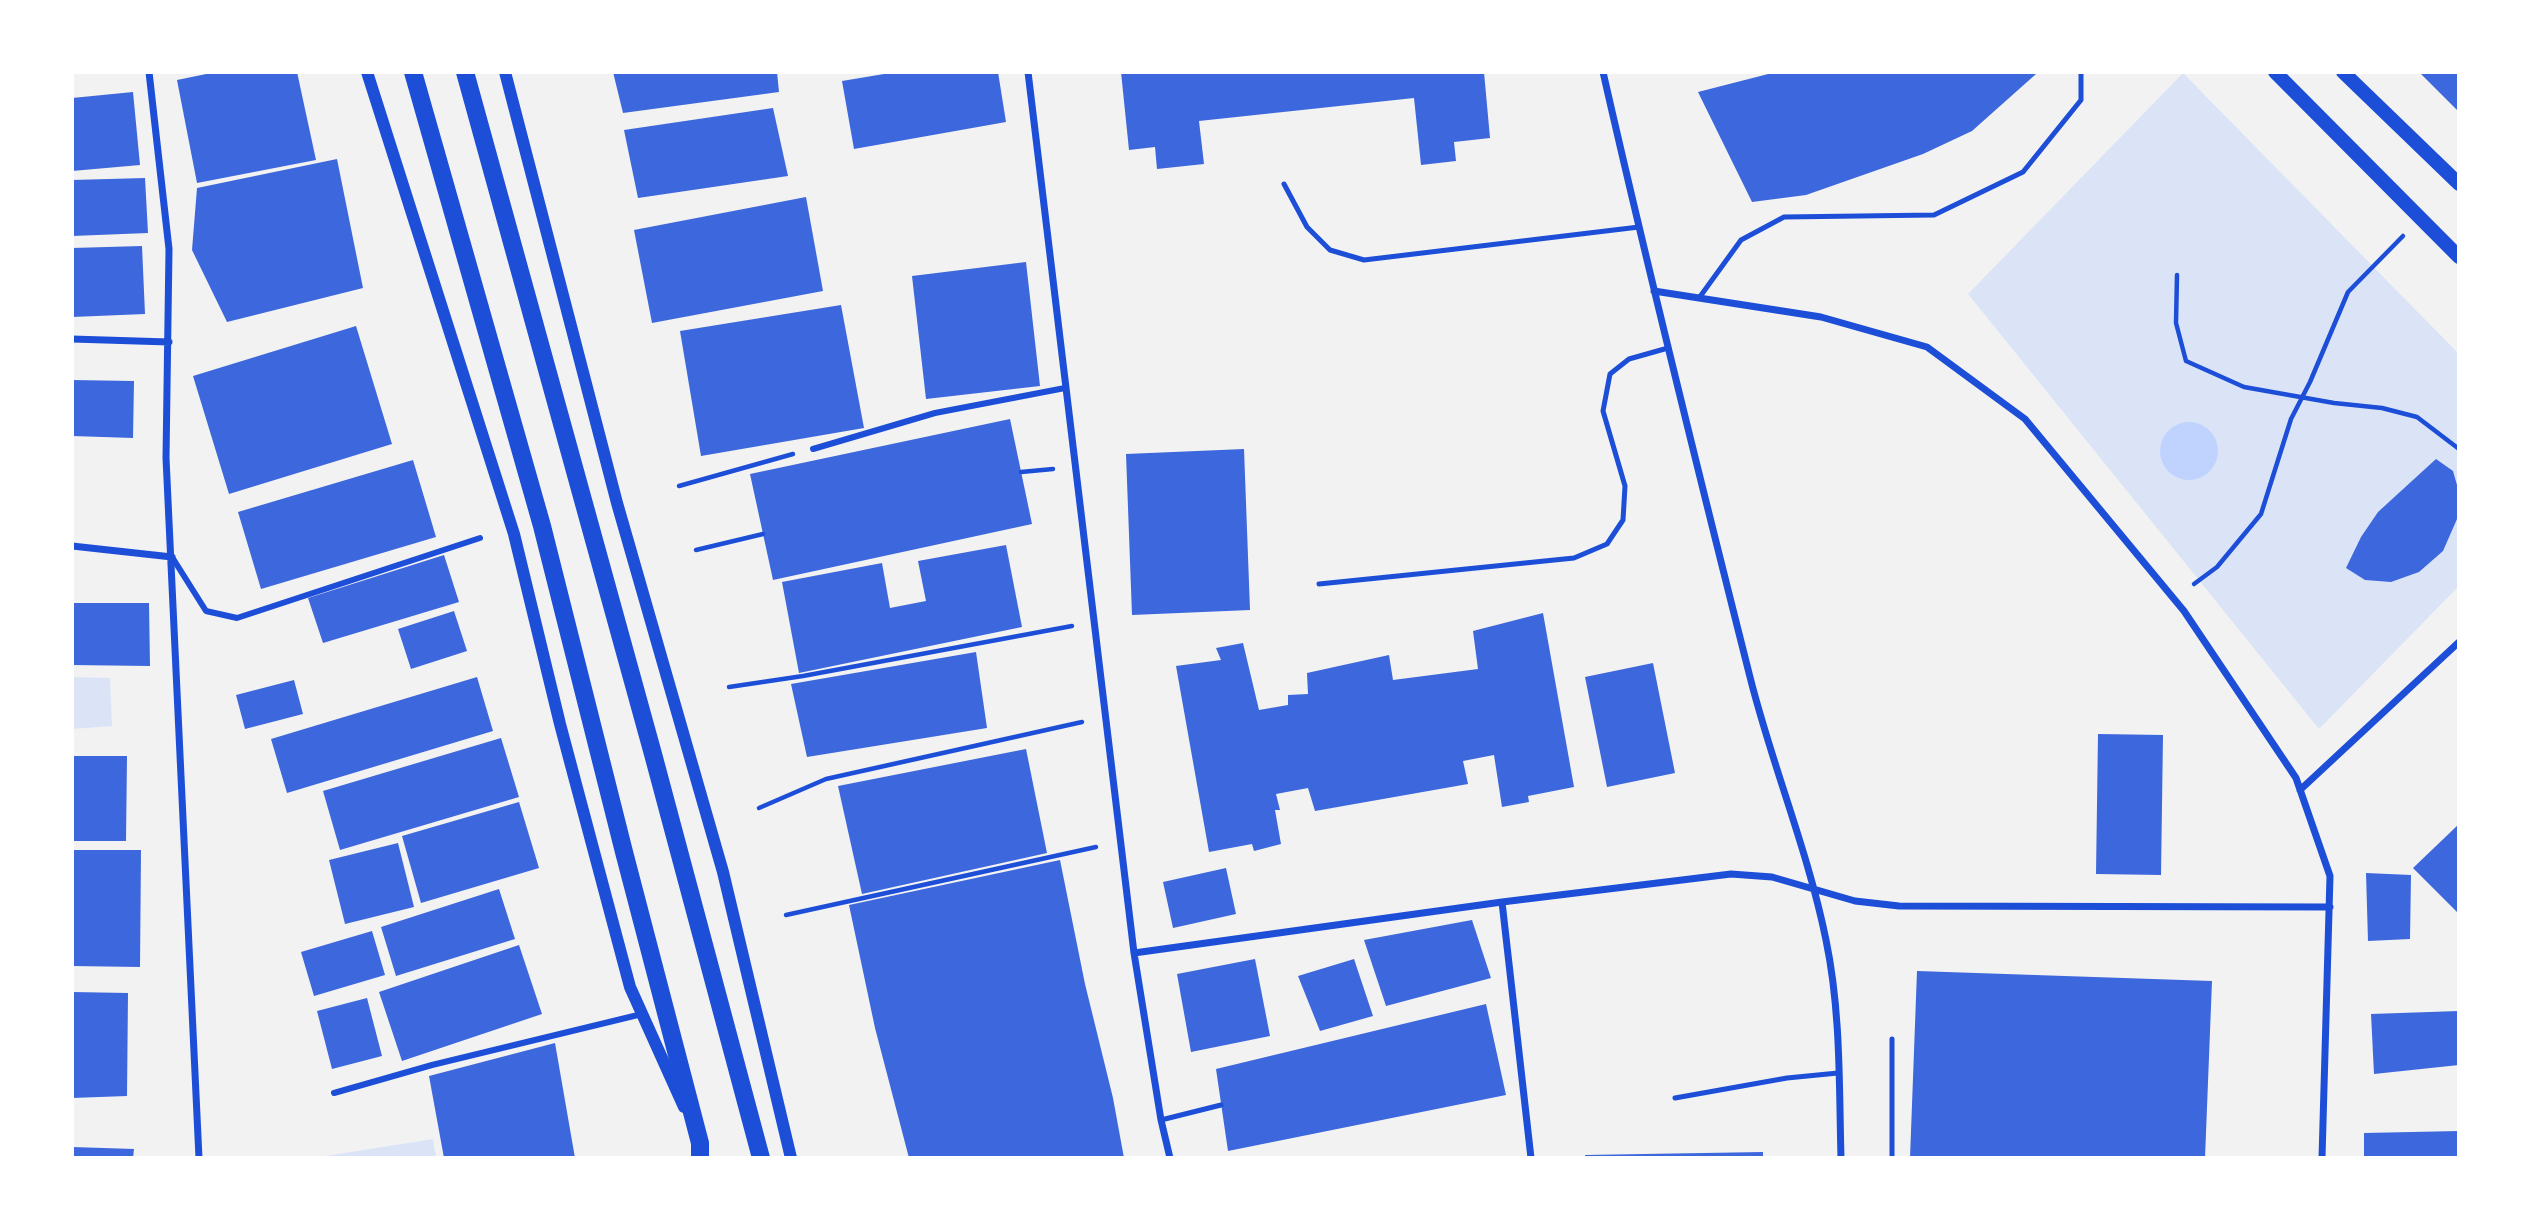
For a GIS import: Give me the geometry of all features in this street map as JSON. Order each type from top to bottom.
[{"type":"main road","points":[[413,72],[542,526],[700,1151]]},
{"type":"main road","points":[[465,72],[761,1158]]},
{"type":"main road","points":[[2275,72],[2459,257]]},
{"type":"main road","points":[[2343,72],[2459,184]]},
{"type":"street","points":[[149,72],[169,249],[166,458],[199,1158]]},
{"type":"street","points":[[367,72],[514,534],[630,987],[700,1151]]},
{"type":"street","points":[[505,72],[617,503],[723,872],[791,1158]]},
{"type":"street","points":[[1028,72],[1134,953],[1161,1121],[1170,1158]]},
{"type":"street","points":[[1603,72],[1758,711],[1826,940],[1835,998],[1842,1158]]},
{"type":"street","points":[[1654,291],[1821,317],[1927,348],[2025,419],[2174,599],[2296,778],[2330,876],[2322,1158]]},
{"type":"street","points":[[72,339],[169,341]]},
{"type":"street","points":[[813,449],[935,413],[1065,388]]},
{"type":"street","points":[[172,557],[206,611],[237,618],[480,538]]},
{"type":"street","points":[[72,546],[172,557]]},
{"type":"street","points":[[2300,790],[2459,642]]},
{"type":"street","points":[[1134,953],[1502,902],[1731,874],[1772,877],[1856,901],[1899,906],[2330,907]]},
{"type":"street","points":[[1502,902],[1531,1158]]},
{"type":"street","points":[[334,1093],[432,1065],[642,1014]]},
{"type":"lane","points":[[1699,298],[1741,240],[1784,217],[1934,215],[2023,172],[2081,100],[2081,72]]},
{"type":"lane","points":[[1284,184],[1307,227],[1330,250],[1364,260],[1639,227]]},
{"type":"lane","points":[[1319,584],[1574,558],[1607,544],[1623,520],[1625,486],[1603,411],[1611,374],[1629,359],[1668,348]]},
{"type":"lane","points":[[1892,1040],[1892,1158]]},
{"type":"lane","points":[[1675,1098],[1838,1073]]},
{"type":"lane","points":[[1161,1121],[1221,1105]]},
{"type":"path","points":[[2174,599],[2217,567],[2261,514],[2291,419],[2348,292],[2420,218]]},
{"type":"path","points":[[2176,275],[2176,323],[2186,361],[2244,387],[2382,408],[2417,417],[2459,449]]},
{"type":"path","points":[[679,486],[813,449]]},
{"type":"path","points":[[696,550],[763,534]]},
{"type":"path","points":[[729,687],[803,676],[1094,622]]},
{"type":"path","points":[[759,808],[826,779],[1105,717]]},
{"type":"path","points":[[786,915],[1121,841]]},
{"type":"shaded area","points":[[2183,73],[2459,354],[2459,586],[2319,729],[1968,294]]},
{"type":"shaded area","points":[[72,677],[110,678],[112,726],[72,729]]},
{"type":"shaded area","points":[[433,1139],[436,1158],[313,1158]]},
{"type":"water","points":[[2183,422],[2195,422],[2210,430],[2218,445],[2218,457],[2210,472],[2195,480],[2183,480],[2168,472],[2160,457],[2160,445],[2168,430]]},
{"type":"building","points":[[216,72],[297,72],[316,160],[197,183],[177,80]]},
{"type":"building","points":[[613,72],[777,72],[779,92],[623,113]]},
{"type":"building","points":[[896,72],[998,72],[1006,122],[854,149],[842,81]]},
{"type":"building","points":[[1121,72],[1484,72],[1490,138],[1454,142],[1456,161],[1421,165],[1414,98],[1199,121],[1204,164],[1157,169],[1155,147],[1129,150]]},
{"type":"building","points":[[1776,72],[2036,74],[1972,131],[1923,154],[1806,195],[1752,202],[1698,92]]},
{"type":"building","points":[[2419,72],[2459,72],[2459,112]]},
{"type":"building","points":[[133,92],[140,165],[72,171],[72,98]]},
{"type":"building","points":[[773,108],[788,176],[638,198],[624,130]]},
{"type":"building","points":[[337,159],[363,288],[227,322],[192,250],[197,188]]},
{"type":"building","points":[[145,178],[148,233],[72,236],[72,180]]},
{"type":"building","points":[[806,197],[823,291],[652,323],[634,230]]},
{"type":"building","points":[[142,246],[145,314],[72,317],[72,248]]},
{"type":"building","points":[[1026,262],[1040,386],[926,399],[912,276]]},
{"type":"building","points":[[841,305],[864,428],[701,456],[680,331]]},
{"type":"building","points":[[356,326],[392,444],[229,494],[193,376]]},
{"type":"building","points":[[72,380],[134,381],[133,438],[72,436]]},
{"type":"building","points":[[1010,419],[1032,524],[773,580],[750,474]]},
{"type":"building","points":[[1244,449],[1250,610],[1132,615],[1126,454]]},
{"type":"building","points":[[2436,459],[2453,471],[2459,492],[2457,519],[2443,551],[2419,572],[2391,582],[2365,580],[2346,568],[2361,537],[2378,512]]},
{"type":"building","points":[[413,460],[436,537],[261,589],[238,512]]},
{"type":"building","points":[[1006,545],[1022,627],[799,673],[782,582],[882,563],[890,608],[926,601],[918,561]]},
{"type":"building","points":[[444,555],[459,602],[323,643],[308,598]]},
{"type":"building","points":[[72,603],[149,603],[150,666],[72,665]]},
{"type":"building","points":[[454,611],[467,651],[411,669],[398,629]]},
{"type":"building","points":[[1543,613],[1574,787],[1528,796],[1529,802],[1502,807],[1494,755],[1463,761],[1468,784],[1315,811],[1308,788],[1276,794],[1280,810],[1275,810],[1281,844],[1254,851],[1252,844],[1209,852],[1176,666],[1221,660],[1216,648],[1243,643],[1259,710],[1288,705],[1288,695],[1308,694],[1307,673],[1389,655],[1393,680],[1478,669],[1473,631]]},
{"type":"building","points":[[976,652],[987,728],[807,757],[791,684]]},
{"type":"building","points":[[1653,663],[1675,773],[1607,787],[1585,677]]},
{"type":"building","points":[[477,677],[493,731],[287,793],[271,739]]},
{"type":"building","points":[[294,680],[303,714],[245,729],[236,695]]},
{"type":"building","points":[[2098,734],[2163,735],[2161,875],[2096,874]]},
{"type":"building","points":[[501,738],[519,797],[340,850],[323,791]]},
{"type":"building","points":[[1026,749],[1047,853],[862,894],[838,786]]},
{"type":"building","points":[[72,756],[127,756],[126,841],[72,841]]},
{"type":"building","points":[[519,802],[539,868],[421,903],[402,836]]},
{"type":"building","points":[[2459,824],[2459,914],[2413,868]]},
{"type":"building","points":[[398,843],[414,907],[345,924],[329,860]]},
{"type":"building","points":[[72,850],[141,850],[140,967],[72,966]]},
{"type":"building","points":[[1060,860],[1124,1158],[909,1158],[875,1028],[849,905]]},
{"type":"building","points":[[1226,868],[1236,914],[1173,928],[1163,882]]},
{"type":"building","points":[[2366,873],[2411,875],[2410,939],[2368,941]]},
{"type":"building","points":[[499,889],[515,939],[396,976],[381,927]]},
{"type":"building","points":[[1472,920],[1491,978],[1386,1006],[1364,940]]},
{"type":"building","points":[[372,931],[385,975],[314,996],[301,952]]},
{"type":"building","points":[[519,945],[542,1014],[402,1061],[379,992]]},
{"type":"building","points":[[1255,959],[1270,1036],[1191,1052],[1177,974]]},
{"type":"building","points":[[1354,959],[1373,1016],[1320,1031],[1298,976]]},
{"type":"building","points":[[1917,971],[2212,981],[2205,1158],[1910,1158]]},
{"type":"building","points":[[72,992],[128,993],[127,1096],[72,1098]]},
{"type":"building","points":[[367,998],[382,1056],[332,1069],[317,1011]]},
{"type":"building","points":[[1486,1004],[1506,1095],[1228,1151],[1216,1069]]},
{"type":"building","points":[[2459,1011],[2459,1065],[2374,1074],[2371,1014]]},
{"type":"building","points":[[555,1043],[575,1158],[444,1158],[429,1076]]},
{"type":"building","points":[[2459,1131],[2459,1158],[2364,1158],[2364,1133]]},
{"type":"building","points":[[72,1147],[134,1149],[133,1158],[72,1158]]},
{"type":"building","points":[[1763,1152],[1763,1158],[1585,1158],[1585,1155]]}]
